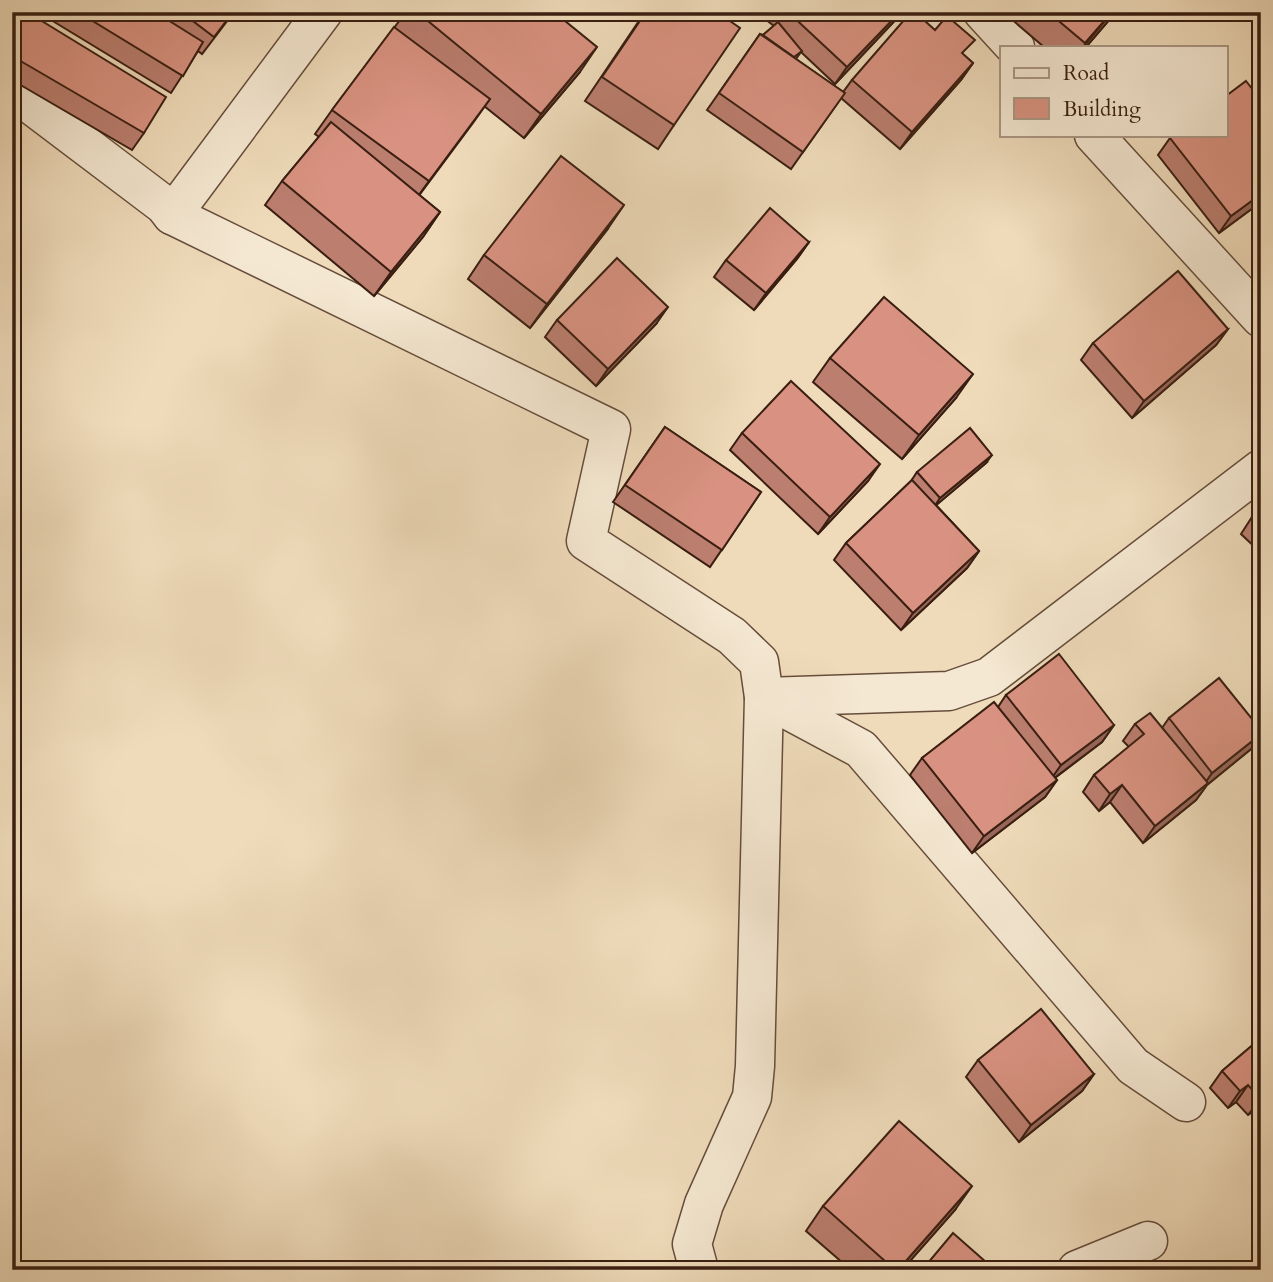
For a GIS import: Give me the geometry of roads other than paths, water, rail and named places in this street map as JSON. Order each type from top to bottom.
[{"type":"street","points":[[172,215],[323,12]]},
{"type":"street","points":[[983,12],[1014,46]]},
{"type":"street","points":[[12,90],[164,205],[172,215],[611,429],[586,541],[732,636],[759,662],[764,697],[752,1097],[704,1204],[692,1244],[699,1270]]},
{"type":"street","points":[[1095,136],[1261,318]]},
{"type":"street","points":[[764,697],[949,691],[989,677],[1261,469]]},
{"type":"street","points":[[764,697],[861,749],[1133,1066],[1186,1102]]},
{"type":"street","points":[[1077,1270],[1148,1241]]}]
